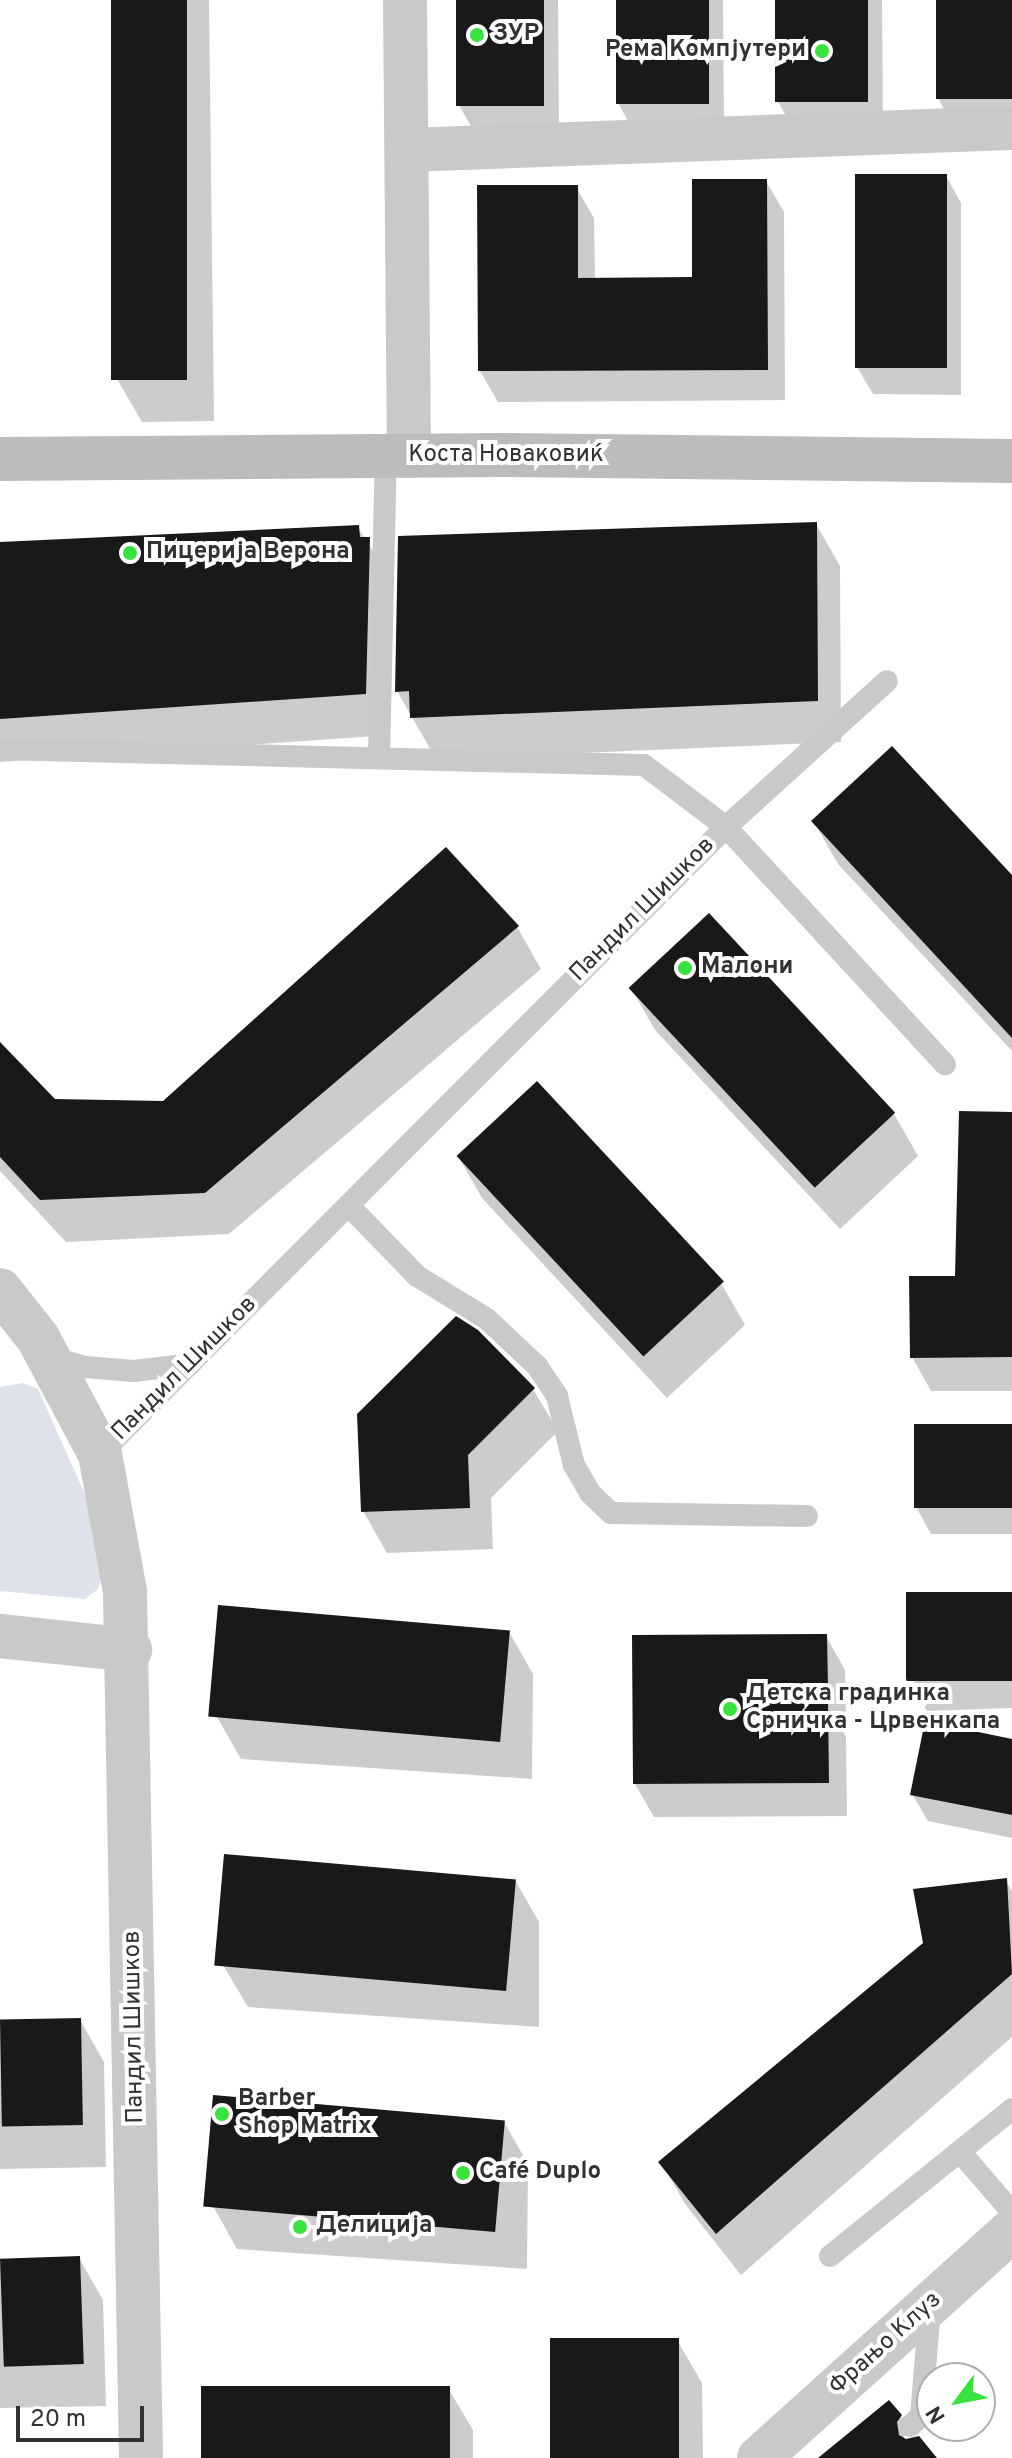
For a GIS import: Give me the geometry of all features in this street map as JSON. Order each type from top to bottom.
[{"type":"street","points":[[398,456],[407,150],[405,0]]},
{"type":"street","points":[[407,150],[1012,128]]},
{"type":"street","name":"Коста Новаковиќ","points":[[0,459],[398,456],[1012,461]]},
{"type":"street","points":[[0,1290],[49,1356],[100,1454]]},
{"type":"street","name":"Пандил Шишков","points":[[100,1454],[118,1539],[130,1650],[141,2458]]},
{"type":"street","points":[[0,1636],[130,1650]]},
{"type":"street","name":"Фрањо Клуз","points":[[759,2458],[1012,2230]]},
{"type":"lane","points":[[379,757],[398,456]]},
{"type":"lane","name":"Пандил Шишков","points":[[100,1454],[726,827],[887,681]]},
{"type":"lane","points":[[0,749],[644,765],[726,827],[945,1064]]},
{"type":"lane","points":[[349,1206],[417,1276],[487,1319],[537,1366],[557,1396],[574,1465],[590,1493],[611,1513],[807,1516]]},
{"type":"lane","points":[[49,1356],[85,1367],[134,1371],[191,1364]]},
{"type":"lane","points":[[830,2256],[1012,2109]]},
{"type":"lane","points":[[961,2153],[1012,2212]]},
{"type":"lane","points":[[910,2426],[921,2416],[931,2305]]},
{"type":"shaded area","points":[[23,1383],[38,1389],[91,1508],[104,1570],[98,1589],[85,1599],[0,1591],[0,1387]]},
{"type":"building","points":[[111,0],[187,0],[187,380],[111,380]]},
{"type":"building","points":[[456,0],[544,0],[544,106],[456,106]]},
{"type":"building","points":[[616,0],[709,0],[709,104],[616,104]]},
{"type":"building","name":"Рема Компјутери","points":[[775,0],[868,0],[868,102],[775,102]]},
{"type":"building","points":[[936,0],[1012,0],[1012,99],[936,99]]},
{"type":"building","points":[[855,174],[947,174],[947,368],[855,368]]},
{"type":"building","points":[[692,179],[767,179],[768,370],[478,371],[477,185],[578,185],[578,278],[692,277]]},
{"type":"building","points":[[817,522],[818,701],[410,718],[409,691],[395,692],[398,536]]},
{"type":"building","points":[[359,525],[360,537],[370,537],[366,694],[0,719],[0,542]]},
{"type":"building","points":[[892,746],[1012,875],[1012,1038],[811,821]]},
{"type":"building","points":[[446,847],[519,926],[205,1193],[40,1200],[0,1157],[0,1042],[55,1099],[163,1101]]},
{"type":"building","points":[[709,913],[895,1113],[815,1188],[629,988]]},
{"type":"building","points":[[537,1081],[724,1281],[643,1356],[457,1156]]},
{"type":"building","points":[[959,1111],[1012,1112],[1012,1357],[910,1358],[909,1276],[955,1276]]},
{"type":"building","points":[[456,1316],[478,1330],[535,1388],[468,1455],[470,1508],[361,1512],[357,1414]]},
{"type":"building","points":[[914,1424],[1012,1424],[1012,1508],[914,1508]]},
{"type":"building","points":[[906,1592],[1012,1592],[1012,1681],[906,1681]]},
{"type":"building","points":[[218,1605],[510,1631],[500,1742],[208,1717]]},
{"type":"building","name":"Детска градинка Срничка - Црвенкапа","points":[[827,1634],[828,1688],[820,1688],[819,1700],[828,1701],[829,1783],[633,1784],[632,1635]]},
{"type":"building","points":[[925,1721],[1012,1739],[1012,1815],[910,1795]]},
{"type":"building","points":[[224,1854],[516,1880],[506,1991],[214,1966]]},
{"type":"building","points":[[1007,1878],[1012,1974],[716,2234],[658,2162],[923,1943],[913,1889]]},
{"type":"building","points":[[81,2018],[83,2125],[2,2126],[0,2019]]},
{"type":"building","points":[[213,2095],[505,2121],[495,2232],[203,2207]]},
{"type":"building","points":[[80,2256],[84,2364],[4,2367],[0,2259]]},
{"type":"building","points":[[550,2338],[679,2338],[679,2458],[550,2458]]},
{"type":"building","points":[[201,2386],[450,2386],[450,2458],[201,2458]]},
{"type":"building","points":[[889,2400],[902,2415],[897,2422],[899,2435],[906,2439],[916,2437],[916,2442],[924,2442],[937,2458],[818,2458]]},
{"type":"place","name":"ЗУР","points":[[477,35]]},
{"type":"place","name":"Рема Компјутери","points":[[822,51]]},
{"type":"place","name":"Пицерија Верона","points":[[130,553]]},
{"type":"place","name":"Малони","points":[[685,968]]},
{"type":"place","name":"Детска градинка Срничка - Црвенкапа","points":[[730,1709]]},
{"type":"place","name":"Barber Shop Matrix","points":[[222,2114]]},
{"type":"place","name":"Café Duplo","points":[[463,2173]]},
{"type":"place","name":"Делиција","points":[[300,2227]]}]
